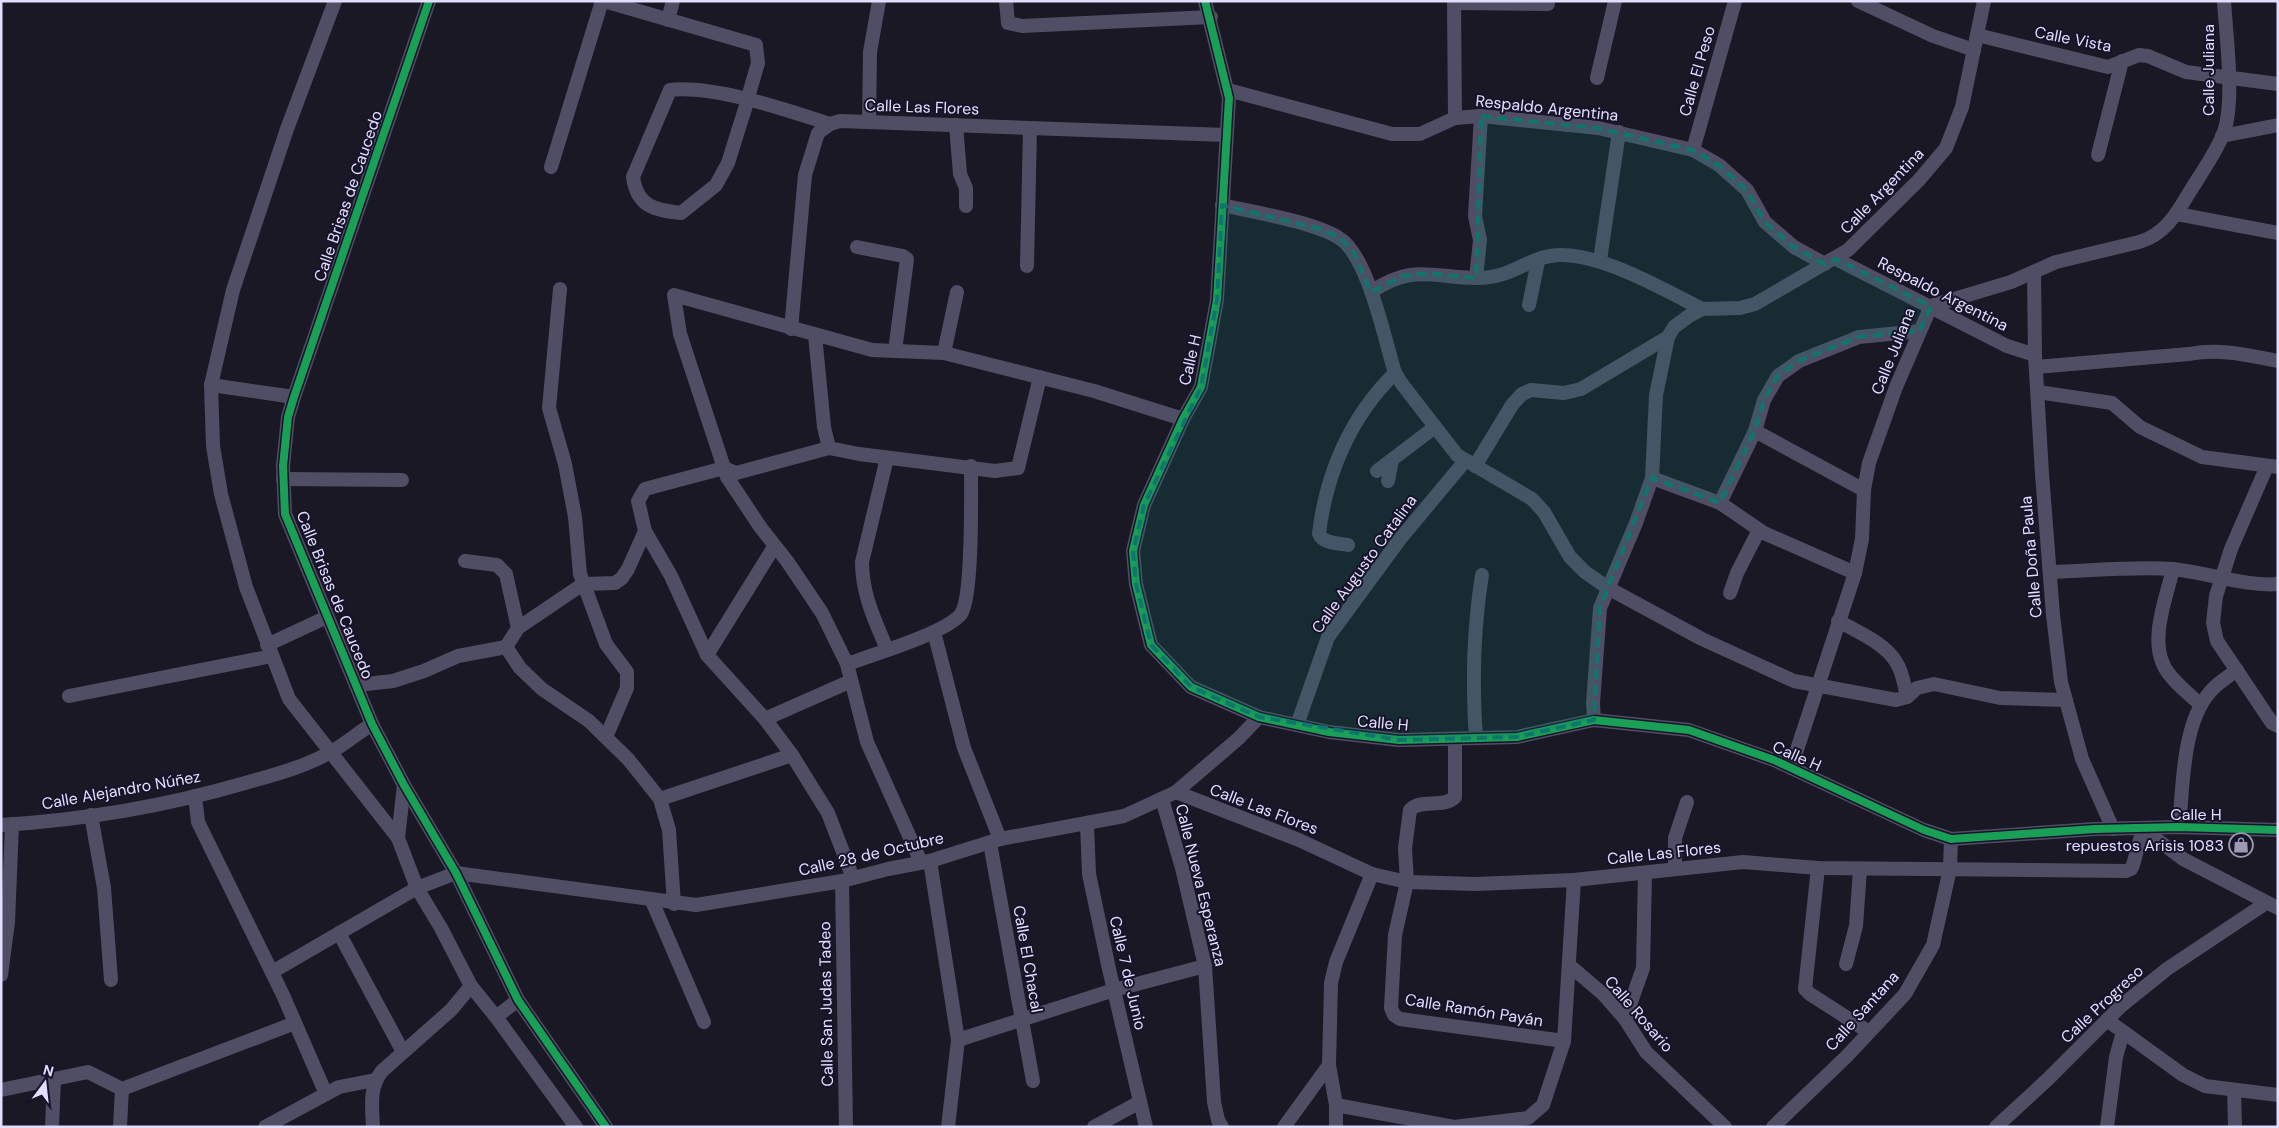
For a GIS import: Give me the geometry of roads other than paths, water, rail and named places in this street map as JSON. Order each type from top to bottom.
[{"type":"street","points":[[335,1],[287,129],[233,290],[211,385],[213,446],[221,494],[246,588],[289,699],[398,838],[416,888],[441,928],[470,986],[496,1017],[576,1127],[597,1114]]},
{"type":"street","name":"Calle Brisas de Caucedo","points":[[429,1],[288,417],[283,479],[285,514],[372,724],[404,785],[456,873],[518,1000],[606,1127]]},
{"type":"street","points":[[551,167],[603,1],[756,45],[758,63],[748,99],[728,163],[716,185],[681,213],[654,210],[635,191],[633,177],[670,90],[684,88],[748,99],[830,124]]},
{"type":"street","points":[[668,20],[673,1]]},
{"type":"street","points":[[869,122],[870,52],[879,1]]},
{"type":"street","points":[[1006,1],[1008,23],[1022,26],[1211,17]]},
{"type":"street","name":"Calle H","points":[[1206,1],[1228,90],[1217,300],[1201,387],[1183,419],[1144,505],[1133,551],[1136,584],[1151,645],[1192,687],[1259,717],[1329,732],[1399,740],[1517,737],[1594,720],[1690,730],[1791,768],[1924,830],[1951,839],[2179,827],[2278,830]]},
{"type":"street","points":[[1597,78],[1615,1]]},
{"type":"street","name":"Calle El Peso","points":[[1693,150],[1735,1]]},
{"type":"street","points":[[1858,1],[1934,36],[1974,50]]},
{"type":"street","name":"Calle Argentina","points":[[1702,309],[1740,308],[1755,304],[1830,262],[1862,238],[1946,148],[1962,107],[1984,1]]},
{"type":"street","name":"Calle Juliana","points":[[1791,768],[1816,686],[1855,573],[1862,539],[1864,490],[1869,463],[1896,387],[1931,306],[2011,282],[2056,262],[2152,238],[2177,214],[2222,136],[2227,115],[2228,77],[2224,1]]},
{"type":"street","points":[[1454,118],[1454,2],[1548,4]]},
{"type":"street","name":"Calle Vista","points":[[1977,35],[2108,67],[2139,55],[2148,56],[2186,72],[2278,84]]},
{"type":"street","points":[[2098,155],[2122,61]]},
{"type":"street","name":"Respaldo Argentina","points":[[1228,90],[1392,134],[1420,134],[1454,118],[1481,116],[1619,132],[1693,150],[1719,165],[1747,190],[1765,222],[1794,247],[1931,306],[2036,361]]},
{"type":"street","points":[[1476,278],[1480,240],[1475,216],[1481,116]]},
{"type":"street","name":"Calle Las Flores","points":[[830,124],[840,121],[1226,135]]},
{"type":"street","points":[[791,329],[805,175],[818,133],[830,124]]},
{"type":"street","points":[[956,125],[960,174],[966,188],[966,206]]},
{"type":"street","points":[[2222,136],[2278,125]]},
{"type":"street","points":[[1027,266],[1030,128]]},
{"type":"street","points":[[1600,260],[1619,132]]},
{"type":"street","points":[[1222,205],[1321,229],[1340,238],[1354,252],[1371,292],[1395,373],[1435,427],[1457,455],[1532,499],[1544,512],[1570,557],[1585,572],[1608,588],[1702,639],[1794,681],[1888,699],[1907,697],[1916,688],[1934,684],[2000,698],[2066,700]]},
{"type":"street","points":[[2177,214],[2278,233]]},
{"type":"street","points":[[857,247],[903,256],[906,259],[895,351]]},
{"type":"street","points":[[1371,292],[1389,280],[1402,276],[1428,273],[1476,278],[1500,277],[1549,256],[1561,256],[1600,260],[1702,309]]},
{"type":"street","points":[[1529,305],[1538,260]]},
{"type":"street","name":"Calle Doña Paula","points":[[2034,272],[2038,392],[2050,572],[2061,682],[2082,759],[2114,829]]},
{"type":"street","points":[[560,289],[549,408],[565,464],[576,516],[580,574],[606,644],[627,672],[627,688],[606,738]]},
{"type":"street","points":[[944,354],[958,292]]},
{"type":"street","points":[[948,1127],[958,1040],[925,862],[867,742],[847,664],[822,613],[787,561],[774,547],[727,477],[680,334],[674,295],[720,306],[791,329],[872,350],[944,354],[1040,377],[1094,391],[1183,419]]},
{"type":"street","points":[[1594,720],[1593,703],[1600,608],[1636,523],[1652,478],[1656,395],[1668,337],[1674,327],[1688,316],[1702,309]]},
{"type":"street","points":[[1720,503],[1755,431],[1764,400],[1778,376],[1799,361],[1859,337],[1920,331]]},
{"type":"street","points":[[815,335],[824,427],[829,448]]},
{"type":"street","name":"Calle Augusto Catalina","points":[[1297,725],[1328,637],[1400,539],[1470,464],[1522,394],[1531,390],[1564,393],[1581,389],[1668,337]]},
{"type":"street","points":[[2036,361],[2189,354],[2208,350],[2222,350],[2278,361]]},
{"type":"street","points":[[1348,545],[1326,541],[1319,534],[1336,462],[1344,442],[1362,412],[1380,387],[1395,373]]},
{"type":"street","points":[[357,685],[392,681],[424,671],[458,656],[506,647],[518,628],[583,584],[615,582],[622,578],[628,569],[644,531],[638,501],[645,489],[724,468],[736,472],[829,448],[887,458],[971,466],[995,471],[1018,468],[1040,377]]},
{"type":"street","points":[[211,385],[294,397]]},
{"type":"street","points":[[2038,392],[2112,403],[2140,427],[2202,457],[2273,466],[2232,549],[2216,596],[2214,623],[2217,641],[2272,723],[2278,726]]},
{"type":"street","points":[[1377,471],[1435,427]]},
{"type":"street","points":[[1755,431],[1864,490]]},
{"type":"street","points":[[887,458],[862,562],[862,574],[867,601],[888,649]]},
{"type":"street","points":[[1388,481],[1392,460]]},
{"type":"street","points":[[847,664],[934,632],[960,614],[966,601],[969,565],[971,466]]},
{"type":"street","points":[[1652,478],[1720,503],[1759,530],[1828,563],[1855,573]]},
{"type":"street","points":[[283,479],[402,480]]},
{"type":"street","points":[[1730,593],[1737,572],[1759,530]]},
{"type":"street","name":"Calle San Judas Tadeo","points":[[644,531],[671,576],[707,655],[766,719],[792,755],[828,813],[848,880],[846,1127]]},
{"type":"street","points":[[707,655],[774,547]]},
{"type":"street","points":[[465,561],[497,565],[506,574],[518,628]]},
{"type":"street","points":[[2173,569],[2160,624],[2159,648],[2165,668],[2201,705]]},
{"type":"street","points":[[2050,572],[2173,569],[2223,576],[2254,584],[2278,584]]},
{"type":"street","points":[[1476,738],[1472,683],[1475,615],[1482,575]]},
{"type":"street","points":[[70,696],[269,651],[327,617]]},
{"type":"street","points":[[1838,621],[1869,638],[1890,655],[1901,673],[1907,697]]},
{"type":"street","name":"Calle El Chacal","points":[[934,632],[964,748],[995,841],[1021,1020],[1033,1080]]},
{"type":"street","points":[[506,647],[520,668],[542,689],[588,720],[628,759],[660,799],[669,830],[674,904]]},
{"type":"street","points":[[2179,827],[2186,756],[2201,705],[2210,691],[2237,670]]},
{"type":"street","points":[[766,719],[851,681]]},
{"type":"street","name":"Calle 28 de Octubre","points":[[456,873],[696,906],[848,880],[925,862],[995,841],[1087,825],[1124,816],[1176,792],[1239,738],[1259,717]]},
{"type":"street","name":"Calle Alejandro Núñez","points":[[7,825],[160,804],[287,771],[331,752],[372,724]]},
{"type":"street","name":"Calle Ramón Payán","points":[[1455,739],[1455,797],[1445,803],[1418,805],[1410,810],[1405,848],[1407,882],[1395,935],[1390,1008],[1394,1015],[1400,1019],[1564,1041]]},
{"type":"street","points":[[660,799],[792,755]]},
{"type":"street","points":[[398,838],[404,785]]},
{"type":"street","name":"Calle Las Flores","points":[[1176,792],[1299,840],[1372,874],[1407,882],[1476,884],[1574,880],[1645,874],[1675,868],[1743,862],[1818,868],[1860,869],[2126,870],[2131,869],[2133,865],[2142,829]]},
{"type":"street","points":[[195,796],[198,822],[272,972],[326,1094]]},
{"type":"street","name":"Calle Nueva Esperanza","points":[[1162,799],[1182,868],[1205,966],[1217,1125]]},
{"type":"street","points":[[1675,868],[1675,838],[1687,802]]},
{"type":"street","points":[[91,814],[104,888],[111,980]]},
{"type":"street","points":[[1,975],[8,922],[7,825]]},
{"type":"street","name":"Calle 7 de Junio","points":[[1087,825],[1089,874],[1146,1127]]},
{"type":"street","points":[[2142,829],[2183,860],[2272,906]]},
{"type":"street","name":"Calle Santana","points":[[1773,1127],[1905,994],[1933,945],[1950,870],[1951,839]]},
{"type":"street","points":[[1818,868],[1806,989],[1810,994],[1869,1032]]},
{"type":"street","points":[[1846,964],[1856,926],[1860,869]]},
{"type":"street","points":[[272,972],[416,888],[456,873]]},
{"type":"street","points":[[1336,1127],[1336,1105],[1329,1065],[1331,983],[1336,962],[1372,874]]},
{"type":"street","points":[[1625,1019],[1643,968],[1645,874]]},
{"type":"street","points":[[1336,1105],[1454,1127],[1527,1123],[1543,1105],[1564,1041],[1574,880]]},
{"type":"street","points":[[652,901],[704,1022]]},
{"type":"street","name":"Calle Progreso","points":[[1996,1127],[2048,1079],[2107,1020],[2168,969],[2272,906]]},
{"type":"street","points":[[339,933],[403,1052]]},
{"type":"street","name":"Calle Rosario","points":[[1569,965],[1603,994],[1625,1019],[1646,1052],[1725,1127]]},
{"type":"street","points":[[958,1040],[1114,990],[1205,966]]},
{"type":"street","points":[[373,1127],[372,1091],[375,1080],[382,1071],[451,1010],[470,986]]},
{"type":"street","points":[[496,1017],[518,1000]]},
{"type":"street","points":[[2107,1020],[2183,1075],[2205,1086],[2278,1095]]},
{"type":"street","points":[[2,1087],[88,1072],[122,1089],[295,1023]]},
{"type":"street","points":[[2107,1127],[2111,1114],[2116,1057],[2122,1032]]},
{"type":"street","points":[[1284,1127],[1329,1065]]},
{"type":"street","points":[[52,1127],[54,1079]]},
{"type":"street","points":[[265,1127],[339,1087],[375,1080]]},
{"type":"street","points":[[120,1127],[122,1089]]},
{"type":"street","points":[[2234,1090],[2235,1127]]},
{"type":"street","points":[[1094,1127],[1140,1102]]},
{"type":"place","name":"repuestos Arisis 1083","points":[[2241,845]]}]
